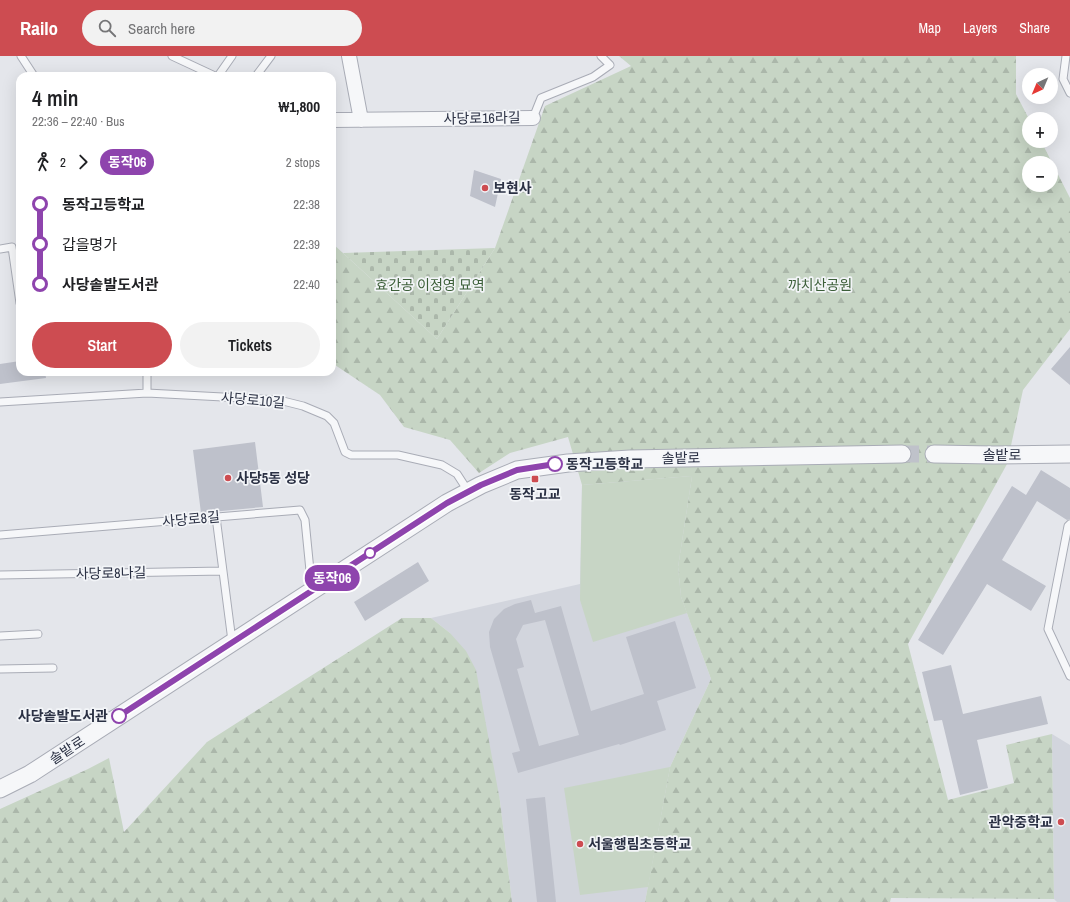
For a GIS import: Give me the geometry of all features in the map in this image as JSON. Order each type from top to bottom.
[{"type":"street","points":[[349,56],[361,120]]},
{"type":"street","name":"사당로16라길","points":[[336,120],[534,118]]},
{"type":"street","name":"솔밭로","points":[[0,789],[30,774],[447,503],[481,485],[517,470],[568,463],[630,459],[902,454]]},
{"type":"street","name":"솔밭로","points":[[934,454],[1070,454]]},
{"type":"lane","points":[[21,56],[31,72]]},
{"type":"lane","points":[[172,56],[208,72]]},
{"type":"lane","points":[[220,72],[232,56]]},
{"type":"lane","points":[[259,72],[271,56]]},
{"type":"lane","name":"사당로16라길","points":[[534,118],[541,98],[593,77],[610,65],[601,56]]},
{"type":"lane","points":[[1066,56],[1063,79],[1070,93]]},
{"type":"lane","points":[[0,249],[12,247],[16,275]]},
{"type":"lane","points":[[147,376],[148,393]]},
{"type":"lane","name":"사당로10길","points":[[0,402],[148,393],[279,400],[303,406],[328,416],[334,423],[345,452],[351,454],[398,455],[442,465],[457,474],[469,492]]},
{"type":"lane","name":"사당로8길","points":[[0,535],[300,510],[305,520],[312,591]]},
{"type":"lane","points":[[216,517],[232,643]]},
{"type":"lane","points":[[1070,524],[1068,526],[1067,547],[1048,629],[1070,676]]},
{"type":"lane","name":"사당로8나길","points":[[0,575],[223,571]]},
{"type":"lane","points":[[0,636],[38,634]]},
{"type":"lane","points":[[0,669],[53,668]]},
{"type":"shaded area","name":"동작고등학교","points":[[692,476],[678,567],[681,597],[711,679],[670,767],[645,902],[512,902],[500,801],[450,633],[431,618],[580,584],[582,485]]},
{"type":"shaded area","name":"관악중학교","points":[[1052,734],[1070,745],[1070,902],[1057,902],[1054,899]]},
{"type":"green space","name":"까치산공원","points":[[619,56],[1016,56],[1016,94],[1025,112],[1022,112],[1022,148],[1045,148],[1049,156],[1022,156],[1022,192],[1058,192],[1058,174],[1070,198],[1070,329],[1023,390],[1007,464],[908,644],[948,800],[1014,783],[1006,745],[1052,734],[1054,899],[891,898],[890,902],[645,902],[670,767],[711,679],[681,597],[678,567],[692,476],[582,485],[568,437],[510,453],[479,473],[450,440],[404,427],[380,395],[336,366],[336,247],[437,339],[495,248],[545,106],[631,66]]},
{"type":"green space","name":"효간공 이정영 묘역","points":[[495,248],[437,339],[343,253]]},
{"type":"green space","points":[[692,476],[678,567],[681,597],[687,613],[593,642],[580,600],[582,485]]},
{"type":"green space","points":[[402,618],[431,618],[450,633],[466,651],[476,670],[500,801],[512,902],[0,902],[0,809],[109,758],[124,832],[207,742]]},
{"type":"green space","points":[[670,767],[648,887],[580,895],[564,788]]},
{"type":"building","name":"보현사","points":[[474,170],[501,179],[495,207],[470,196]]},
{"type":"building","points":[[1070,347],[1070,385],[1051,369]]},
{"type":"building","points":[[16,362],[16,376],[46,376],[46,378],[0,384],[0,364]]},
{"type":"building","name":"사당5동 성당","points":[[255,442],[263,507],[201,513],[193,450]]},
{"type":"building","points":[[1041,470],[1070,488],[1070,519],[1067,520],[1037,501],[1002,560],[1046,586],[1031,611],[987,584],[943,655],[918,640],[1012,486],[1026,495]]},
{"type":"building","points":[[418,562],[429,581],[365,621],[354,602]]},
{"type":"building","points":[[531,600],[535,613],[561,606],[591,711],[644,694],[626,637],[675,621],[696,688],[657,701],[666,730],[620,745],[619,744],[518,773],[512,753],[520,751],[490,647],[489,632],[494,619],[504,609],[515,604]],"holes":[[[545,620],[579,735],[539,746],[517,669],[524,667],[516,639],[523,625]]]},
{"type":"building","points":[[951,665],[963,714],[1041,696],[1048,724],[977,740],[988,788],[960,795],[942,720],[934,721],[922,672]]},
{"type":"building","points":[[545,797],[556,902],[537,902],[526,799]]},
{"type":"tunnel","points":[[902,454],[934,454]]},
{"type":"bus line","name":"동작06","points":[[119,716],[447,503],[481,485],[517,470],[555,464]]},
{"type":"place","name":"보현사","points":[[485,188]]},
{"type":"place","name":"동작고등학교","points":[[555,464]]},
{"type":"place","name":"사당5동 성당","points":[[228,478]]},
{"type":"place","name":"동작고교","points":[[535,479]]},
{"type":"place","name":"사당솥발도서관","points":[[119,716]]},
{"type":"place","name":"관악중학교","points":[[1061,822]]},
{"type":"place","name":"서울행림초등학교","points":[[580,844]]}]
